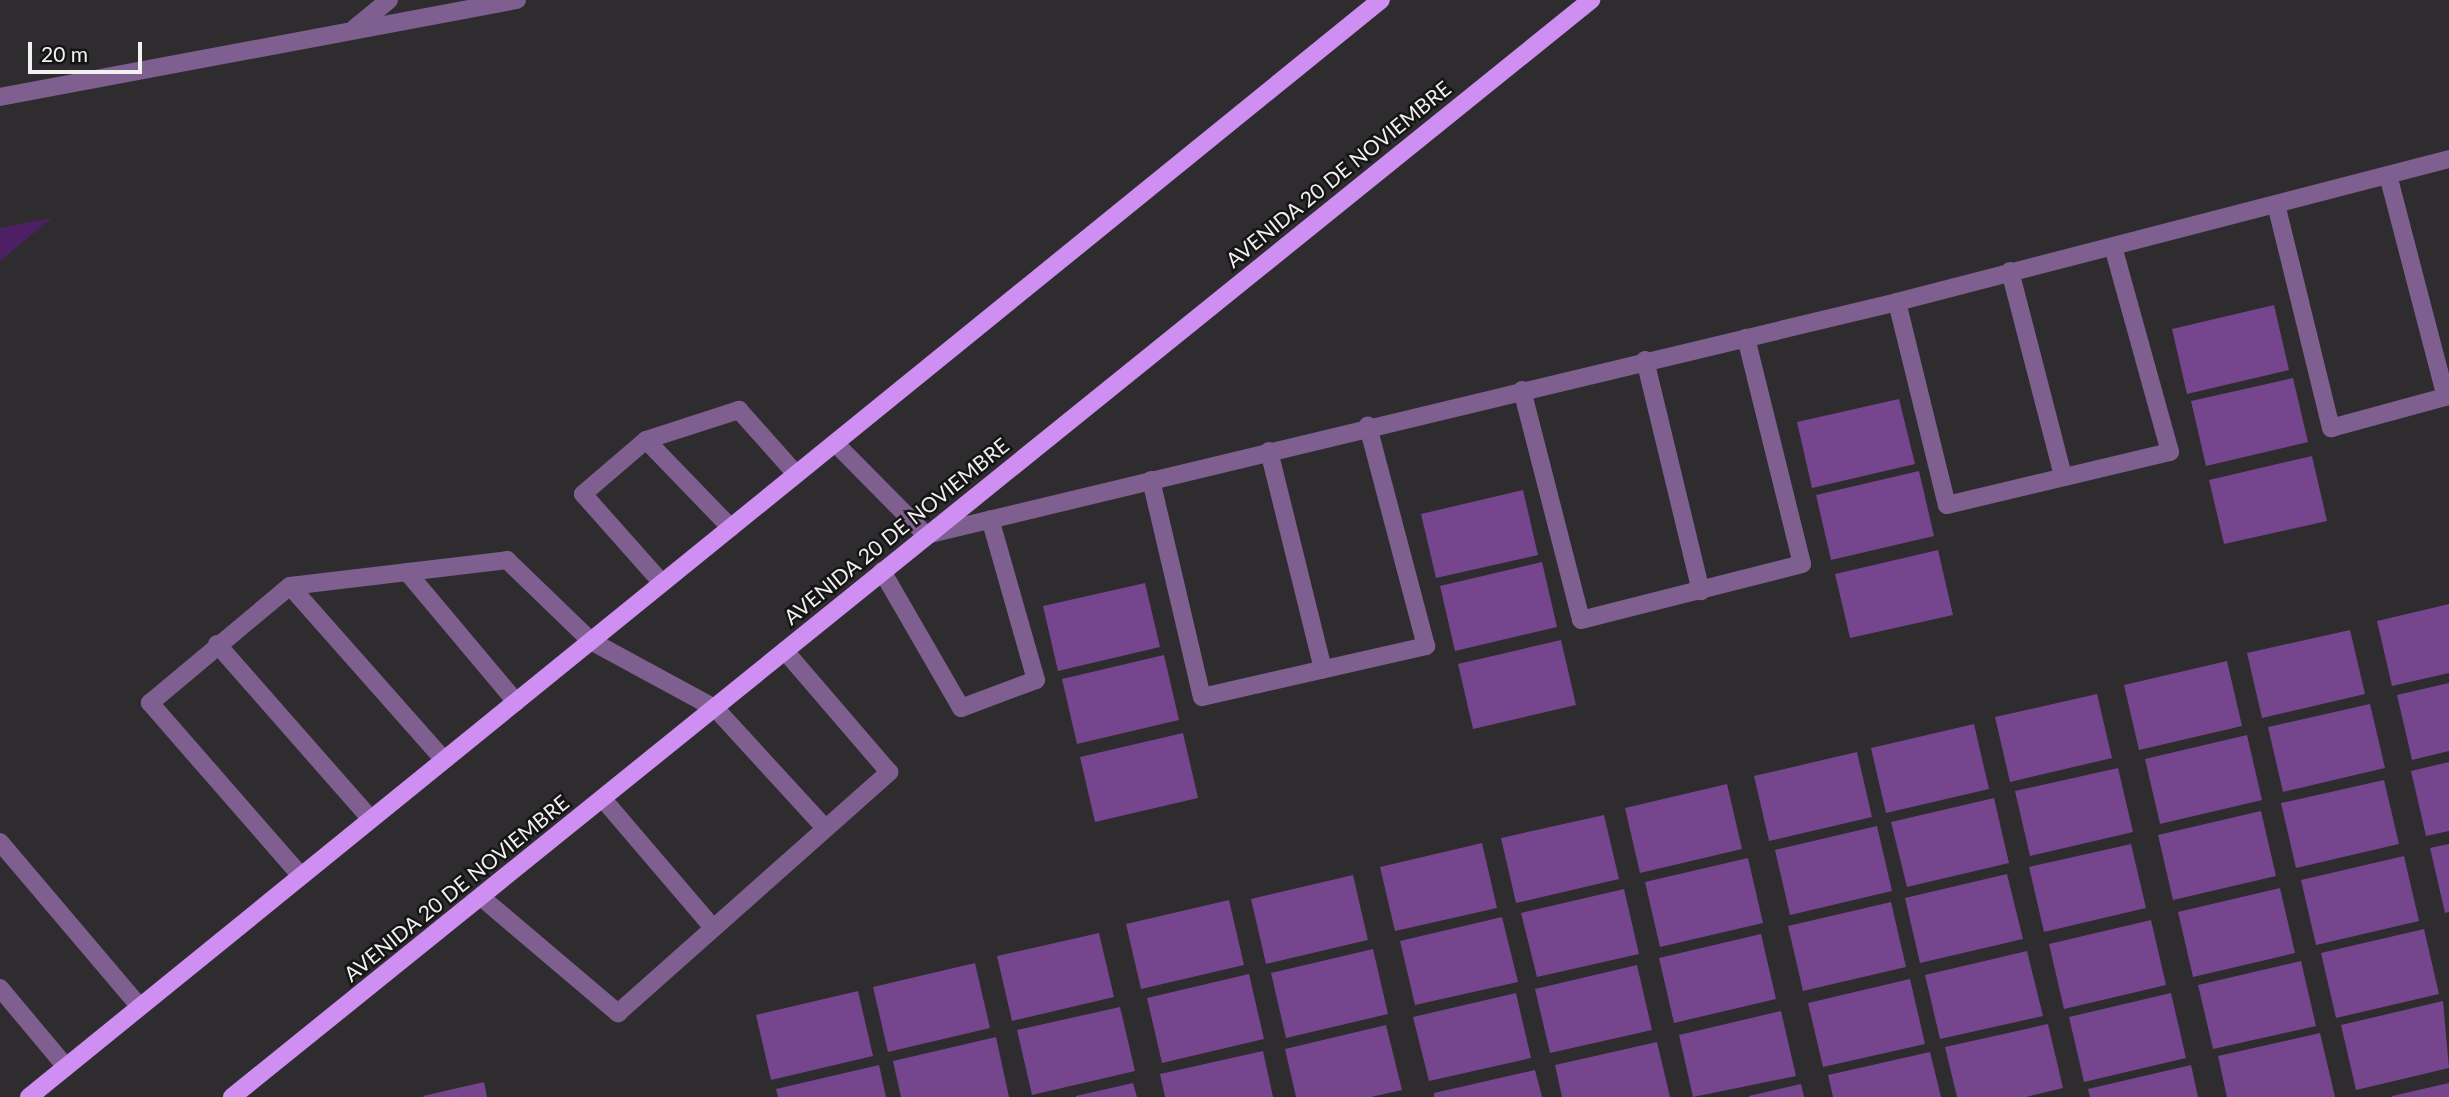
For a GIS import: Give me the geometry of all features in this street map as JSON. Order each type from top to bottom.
[{"type":"main road","points":[[29,1097],[1381,0]]},
{"type":"main road","name":"AVENIDA 20 DE NOVIEMBRE","points":[[232,1097],[1591,0]]},
{"type":"street","points":[[352,30],[389,0]]},
{"type":"street","points":[[0,97],[517,0]]},
{"type":"street","points":[[835,443],[926,535],[1368,426],[1897,302],[2449,159]]},
{"type":"street","points":[[2276,204],[2331,428],[2447,397],[2388,175]]},
{"type":"street","points":[[1897,302],[1947,505],[2170,452],[2113,247]]},
{"type":"street","points":[[2010,271],[2063,476]]},
{"type":"street","points":[[1522,390],[1581,620],[1802,564],[1746,338]]},
{"type":"street","points":[[1645,360],[1701,591]]},
{"type":"street","points":[[662,583],[583,494],[646,440],[739,410],[796,474]]},
{"type":"street","points":[[1151,480],[1202,697],[1426,646],[1368,426]]},
{"type":"street","points":[[646,440],[731,528]]},
{"type":"street","points":[[1269,451],[1323,669]]},
{"type":"street","points":[[883,570],[961,708],[1036,680],[990,519]]},
{"type":"street","points":[[301,876],[150,702],[290,586],[507,560],[591,641],[716,709],[825,828]]},
{"type":"street","points":[[407,572],[516,702]]},
{"type":"street","points":[[290,586],[444,760]]},
{"type":"street","points":[[218,644],[371,820]]},
{"type":"street","points":[[481,897],[618,1013],[889,772],[785,652]]},
{"type":"street","points":[[603,799],[713,928]]},
{"type":"street","points":[[0,842],[140,1007]]},
{"type":"street","points":[[0,988],[66,1067]]},
{"type":"shaded area","points":[[52,218],[0,261],[0,228]]},
{"type":"building","points":[[2274,305],[2289,370],[2187,394],[2172,329]]},
{"type":"building","points":[[2293,378],[2308,442],[2206,466],[2191,401]]},
{"type":"building","points":[[1899,399],[1915,464],[1812,488],[1797,422]]},
{"type":"building","points":[[2312,456],[2327,521],[2224,544],[2209,480]]},
{"type":"building","points":[[1919,471],[1934,536],[1831,560],[1816,495]]},
{"type":"building","points":[[1523,490],[1538,555],[1436,578],[1421,514]]},
{"type":"building","points":[[1938,550],[1953,615],[1850,638],[1835,574]]},
{"type":"building","points":[[1542,562],[1557,627],[1455,651],[1440,586]]},
{"type":"building","points":[[1145,583],[1160,647],[1058,671],[1043,606]]},
{"type":"building","points":[[2449,604],[2449,673],[2392,686],[2377,621]]},
{"type":"building","points":[[2350,630],[2365,694],[2262,718],[2247,653]]},
{"type":"building","points":[[1561,640],[1576,705],[1473,729],[1458,664]]},
{"type":"building","points":[[1164,655],[1179,720],[1077,744],[1062,679]]},
{"type":"building","points":[[2227,661],[2242,726],[2139,750],[2124,685]]},
{"type":"building","points":[[2449,683],[2449,751],[2412,760],[2397,695]]},
{"type":"building","points":[[2097,694],[2112,758],[2010,782],[1995,717]]},
{"type":"building","points":[[2370,704],[2385,768],[2283,792],[2268,727]]},
{"type":"building","points":[[1974,724],[1989,789],[1886,813],[1871,748]]},
{"type":"building","points":[[1183,733],[1198,798],[1095,822],[1080,757]]},
{"type":"building","points":[[2247,735],[2262,800],[2160,824],[2145,759]]},
{"type":"building","points":[[1857,752],[1872,817],[1769,841],[1754,776]]},
{"type":"building","points":[[2449,762],[2449,831],[2426,836],[2411,771]]},
{"type":"building","points":[[2118,768],[2133,832],[2030,856],[2015,791]]},
{"type":"building","points":[[2384,780],[2399,844],[2296,868],[2281,803]]},
{"type":"building","points":[[1727,784],[1742,849],[1640,873],[1625,808]]},
{"type":"building","points":[[1994,798],[2009,863],[1907,887],[1891,822]]},
{"type":"building","points":[[2261,811],[2276,876],[2173,900],[2158,835]]},
{"type":"building","points":[[1604,815],[1619,879],[1516,903],[1501,838]]},
{"type":"building","points":[[1877,826],[1892,891],[1790,915],[1775,850]]},
{"type":"building","points":[[1482,843],[1497,908],[1395,931],[1380,867]]},
{"type":"building","points":[[2131,844],[2146,908],[2044,932],[2029,867]]},
{"type":"building","points":[[2449,844],[2449,912],[2445,913],[2430,848]]},
{"type":"building","points":[[2404,856],[2419,921],[2316,945],[2301,880]]},
{"type":"building","points":[[1748,858],[1763,923],[1660,947],[1645,882]]},
{"type":"building","points":[[2007,874],[2023,939],[1920,963],[1905,898]]},
{"type":"building","points":[[1353,875],[1368,940],[1266,964],[1251,899]]},
{"type":"building","points":[[2280,888],[2295,953],[2193,977],[2178,912]]},
{"type":"building","points":[[1624,889],[1639,954],[1537,977],[1521,913]]},
{"type":"building","points":[[1229,900],[1244,965],[1141,989],[1126,924]]},
{"type":"building","points":[[1891,902],[1906,967],[1803,991],[1788,926]]},
{"type":"building","points":[[1502,917],[1518,982],[1415,1005],[1400,941]]},
{"type":"building","points":[[2151,920],[2166,985],[2064,1009],[2049,944]]},
{"type":"building","points":[[2424,929],[2439,994],[2336,1018],[2321,953]]},
{"type":"building","points":[[1099,933],[1114,997],[1012,1021],[997,956]]},
{"type":"building","points":[[1761,934],[1776,999],[1674,1023],[1659,958]]},
{"type":"building","points":[[1373,949],[1388,1014],[1286,1038],[1271,973]]},
{"type":"building","points":[[2027,951],[2043,1016],[1940,1039],[1925,975]]},
{"type":"building","points":[[2301,961],[2316,1026],[2213,1049],[2198,985]]},
{"type":"building","points":[[975,963],[990,1028],[888,1052],[873,987]]},
{"type":"building","points":[[1637,965],[1652,1030],[1550,1053],[1535,989]]},
{"type":"building","points":[[1249,974],[1264,1039],[1162,1063],[1147,998]]},
{"type":"building","points":[[1910,979],[1925,1044],[1823,1067],[1808,1003]]},
{"type":"building","points":[[858,991],[873,1056],[771,1080],[756,1015]]},
{"type":"building","points":[[1516,993],[1531,1058],[1429,1081],[1413,1017]]},
{"type":"building","points":[[2171,993],[2186,1058],[2084,1082],[2069,1017]]},
{"type":"building","points":[[2443,1001],[2449,1068],[2356,1090],[2341,1025]]},
{"type":"building","points":[[1120,1007],[1135,1071],[1032,1095],[1017,1030]]},
{"type":"building","points":[[1781,1011],[1796,1076],[1693,1097],[1679,1035]]},
{"type":"building","points":[[2048,1024],[2063,1088],[2026,1097],[1957,1097],[1945,1047]]},
{"type":"building","points":[[1386,1025],[1402,1090],[1371,1097],[1296,1097],[1285,1049]]},
{"type":"building","points":[[2320,1033],[2335,1097],[2227,1097],[2218,1056]]},
{"type":"building","points":[[996,1037],[1009,1097],[901,1097],[893,1061]]},
{"type":"building","points":[[1657,1042],[1670,1097],[1562,1097],[1555,1065]]},
{"type":"building","points":[[1263,1051],[1273,1097],[1165,1097],[1160,1074]]},
{"type":"building","points":[[1930,1052],[1941,1097],[1833,1097],[1828,1075]]},
{"type":"building","points":[[879,1065],[886,1097],[778,1097],[776,1089]]},
{"type":"building","points":[[2191,1065],[2198,1097],[2090,1097],[2088,1089]]},
{"type":"building","points":[[1535,1070],[1542,1097],[1434,1097],[1434,1093]]},
{"type":"building","points":[[484,1082],[487,1097],[423,1096]]},
{"type":"building","points":[[1133,1083],[1137,1097],[1076,1097],[1076,1096]]},
{"type":"building","points":[[2449,1083],[2449,1097],[2392,1097],[2392,1096]]},
{"type":"building","points":[[1801,1084],[1804,1097],[1749,1097],[1749,1096]]}]
